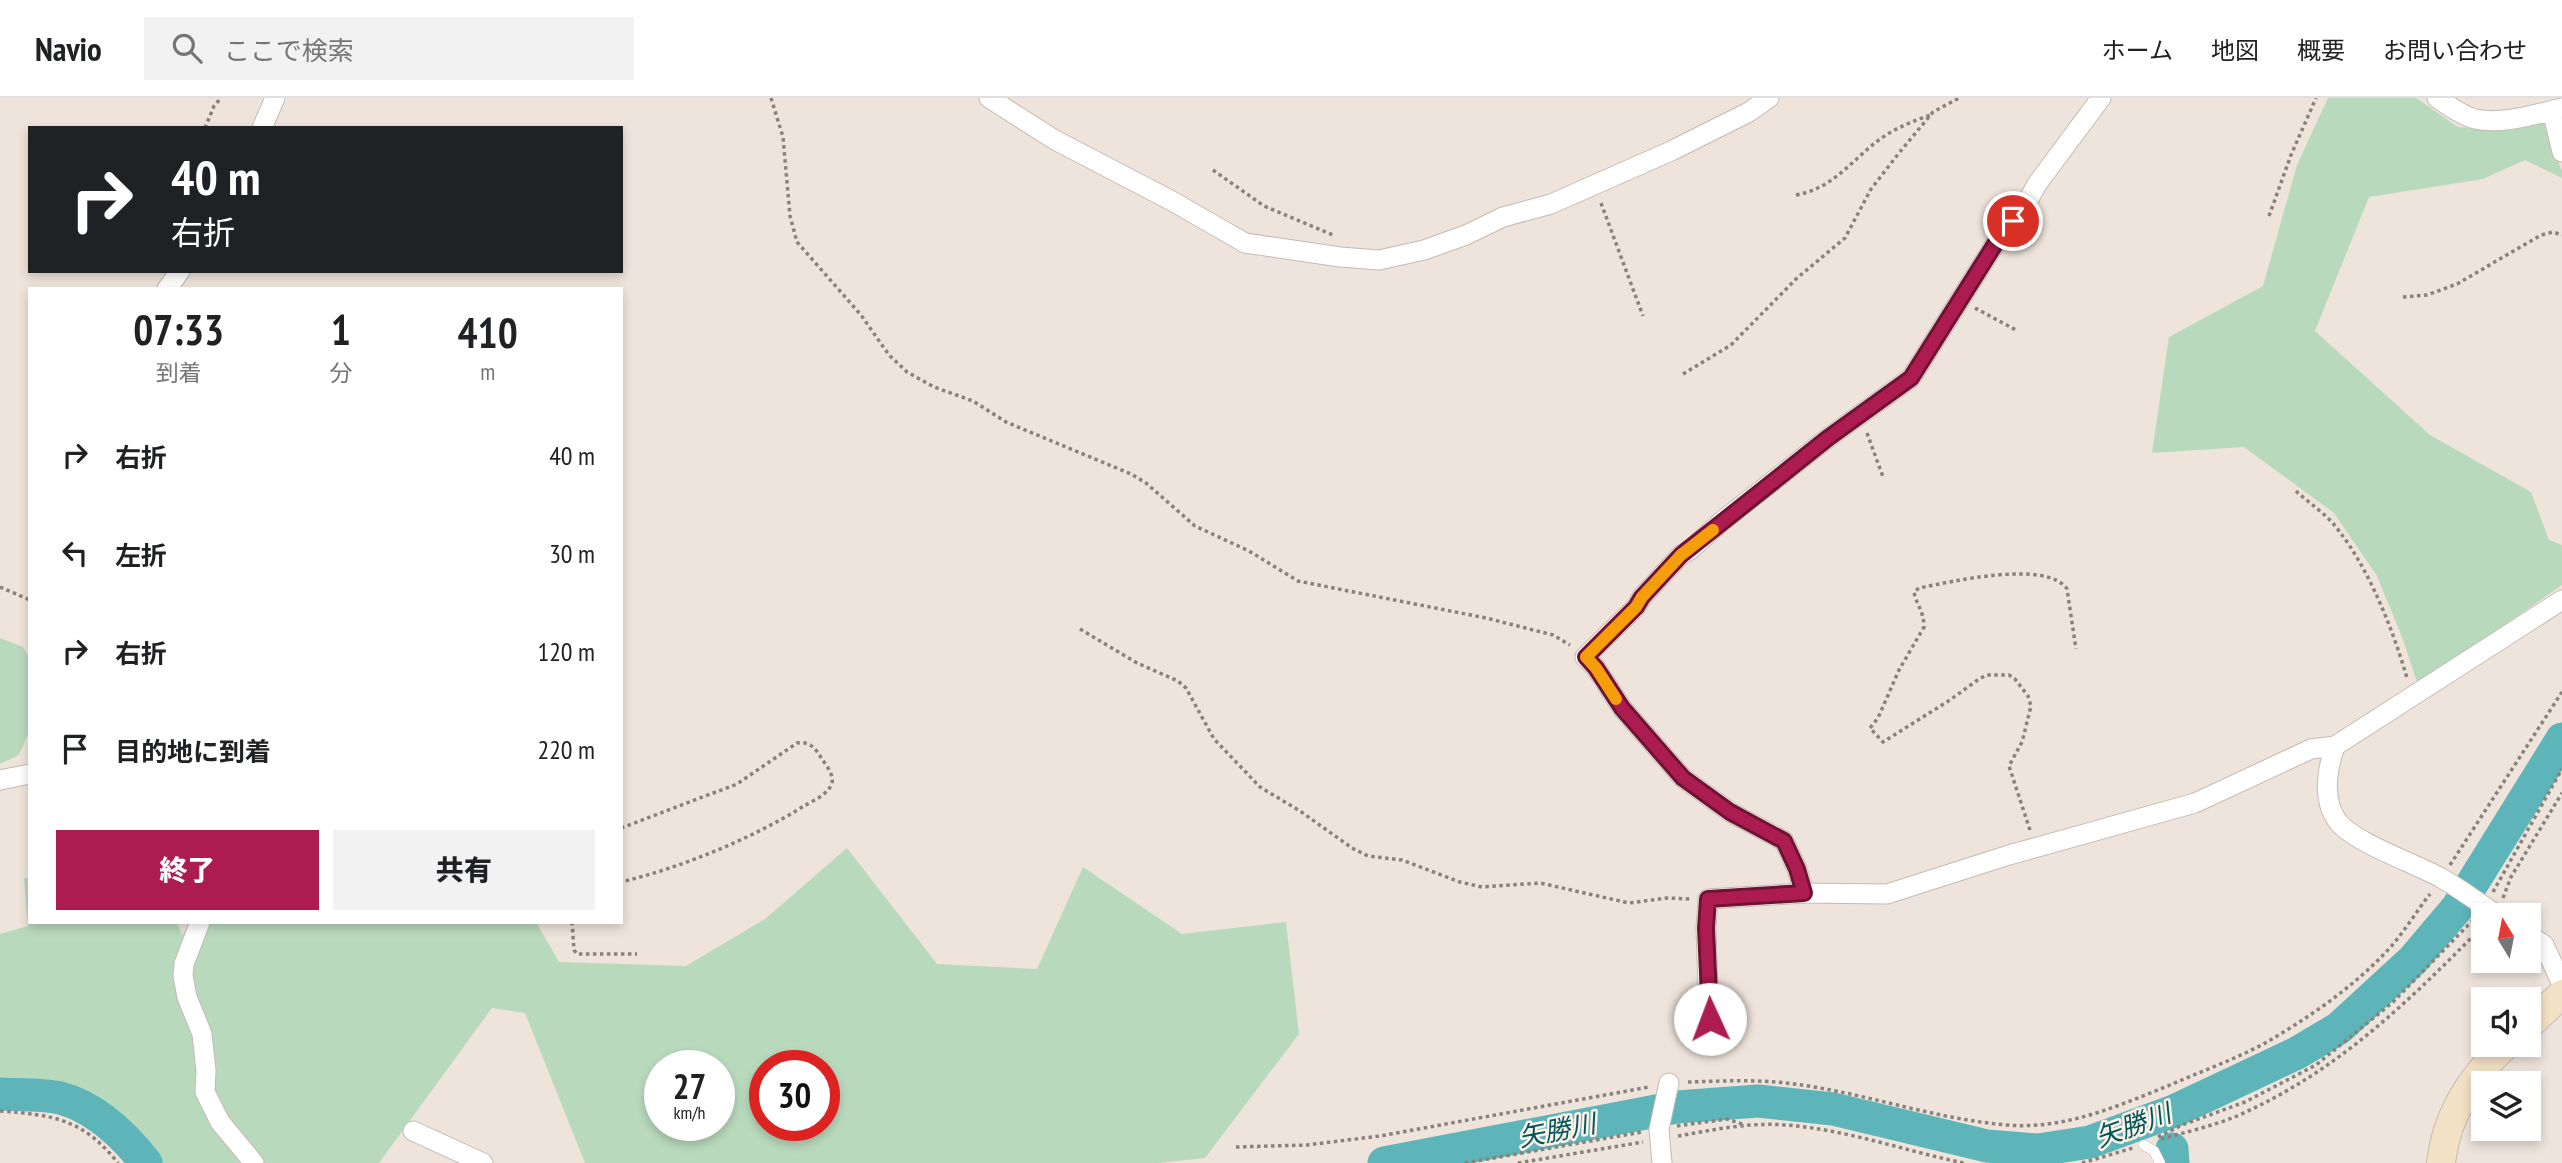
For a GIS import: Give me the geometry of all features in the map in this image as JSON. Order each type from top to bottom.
[{"type":"street","points":[[263,126],[275,98]]},
{"type":"street","points":[[989,98],[1055,140],[1172,201],[1245,243],[1379,260],[1399,257],[1466,235],[1503,217],[1552,204],[1683,145],[1749,112],[1769,98]]},
{"type":"street","points":[[1804,893],[1784,841],[1730,812],[1683,778],[1622,708],[1586,657],[1636,607],[1681,555],[1911,378],[2002,233],[2023,210],[2037,184],[2101,98]]},
{"type":"street","points":[[2437,98],[2476,119],[2497,121],[2557,109],[2562,152]]},
{"type":"street","points":[[1710,1019],[1706,928],[1708,899],[1804,893],[1887,894],[2042,845],[2195,803],[2311,749],[2335,746],[2562,600]]},
{"type":"street","points":[[2335,746],[2326,780],[2330,804],[2338,822],[2351,833],[2445,880],[2475,903]]},
{"type":"street","points":[[0,780],[28,774]]},
{"type":"street","points":[[199,924],[184,964],[183,976],[187,997],[202,1034],[205,1092],[220,1122],[254,1163]]},
{"type":"street","points":[[2541,943],[2562,984]]},
{"type":"street","points":[[2541,1014],[2562,994]]},
{"type":"street","points":[[2441,1163],[2447,1134],[2472,1080],[2495,1057]]},
{"type":"street","points":[[1662,1163],[1660,1130],[1669,1083]]},
{"type":"street","points":[[413,1131],[483,1163]]},
{"type":"lane","points":[[2144,1145],[2154,1151],[2161,1163]]},
{"type":"path","points":[[206,126],[214,106],[221,98]]},
{"type":"path","points":[[771,98],[783,137],[790,216],[797,242],[861,315],[888,355],[907,372],[934,387],[973,401],[1006,422],[1146,483],[1195,526],[1249,551],[1298,581],[1535,630],[1570,644],[1586,657]]},
{"type":"path","points":[[1796,195],[1812,192],[1826,185],[1885,136],[1959,98]]},
{"type":"path","points":[[2269,216],[2291,155],[2316,98]]},
{"type":"path","points":[[1684,374],[1731,345],[1797,278],[1845,238],[1871,189],[1932,114]]},
{"type":"path","points":[[1213,170],[1264,206],[1334,236]]},
{"type":"path","points":[[1594,184],[1643,316]]},
{"type":"path","points":[[2403,297],[2436,293],[2541,235],[2553,232],[2562,235]]},
{"type":"path","points":[[1959,300],[2016,330]]},
{"type":"path","points":[[1861,414],[1883,477]]},
{"type":"path","points":[[2296,491],[2330,521],[2347,542],[2378,598],[2399,649],[2413,696]]},
{"type":"path","points":[[2042,845],[2032,834],[2009,766],[2022,742],[2031,706],[2028,696],[2015,679],[2009,675],[1987,675],[1883,742],[1870,728],[1878,718],[1899,670],[1924,627],[1924,617],[1914,592],[1919,588],[2000,574],[2018,573],[2057,580],[2067,589],[2076,649]]},
{"type":"path","points":[[0,587],[28,599]]},
{"type":"path","points":[[1080,629],[1137,663],[1178,681],[1186,688],[1214,738],[1260,787],[1368,856],[1402,860],[1460,882],[1482,887],[1540,883],[1629,903],[1667,898],[1708,899]]},
{"type":"path","points":[[1236,1147],[1307,1145],[1380,1136],[1669,1083],[1740,1080],[1792,1083],[1973,1122],[2011,1126],[2053,1123],[2100,1113],[2232,1059],[2266,1042],[2310,1014],[2386,953],[2445,880],[2562,692]]},
{"type":"path","points":[[623,827],[737,784],[797,743],[813,746],[833,778],[832,786],[824,794],[741,841],[623,881]]},
{"type":"path","points":[[2491,903],[2496,885],[2562,769]]},
{"type":"path","points":[[2494,903],[2562,793]]},
{"type":"path","points":[[572,924],[574,950],[577,954],[637,954]]},
{"type":"path","points":[[2144,1145],[2182,1125],[2245,1102],[2316,1065],[2393,1002],[2471,929]]},
{"type":"path","points":[[2082,1163],[2236,1116],[2317,1073],[2401,1009],[2471,932]]},
{"type":"path","points":[[0,1111],[65,1119],[90,1133],[118,1163]]},
{"type":"path","points":[[1465,1163],[1727,1119],[1748,1125]]},
{"type":"path","points":[[1518,1163],[1660,1130],[1748,1125],[1785,1125],[1828,1131],[1964,1163]]},
{"type":"green space","points":[[2328,98],[2416,98],[2458,127],[2509,130],[2544,123],[2562,171],[2562,178],[2525,160],[2483,179],[2369,197],[2315,331],[2430,435],[2531,492],[2549,540],[2562,545],[2562,585],[2418,685],[2377,576],[2334,513],[2244,447],[2152,453],[2169,337],[2263,286],[2297,165]]},
{"type":"green space","points":[[0,638],[23,647],[28,656],[28,734],[19,755],[0,764]]},
{"type":"green space","points":[[847,848],[937,964],[1037,969],[1083,867],[1182,934],[1286,922],[1299,1034],[1205,1158],[1158,1163],[585,1163],[525,1013],[492,1008],[379,1163],[142,1163],[76,1089],[0,1082],[0,934],[28,926],[24,878],[28,879],[28,924],[178,924],[182,935],[190,924],[537,924],[559,962],[686,966],[765,919]]},
{"type":"waterway","name":"矢勝川","points":[[1384,1163],[1677,1107],[1758,1101],[1833,1109],[1987,1146],[2038,1150],[2090,1142],[2174,1111],[2297,1053],[2339,1028],[2413,960],[2457,908],[2562,739]]},
{"type":"waterway","name":"矢勝川","points":[[0,1094],[38,1095],[73,1102],[108,1123],[146,1163]]},
{"type":"waterway","points":[[2172,1149],[2173,1163]]},
{"type":"slow traffic","points":[[1616,699],[1586,657],[1636,607],[1681,555],[1713,530]]},
{"type":"route","points":[[1710,1019],[1706,928],[1708,899],[1804,893],[1797,869],[1784,841],[1730,812],[1683,778],[1622,708],[1586,657],[1636,607],[1681,555],[1828,438],[1911,378],[2002,233],[2013,221]]}]
